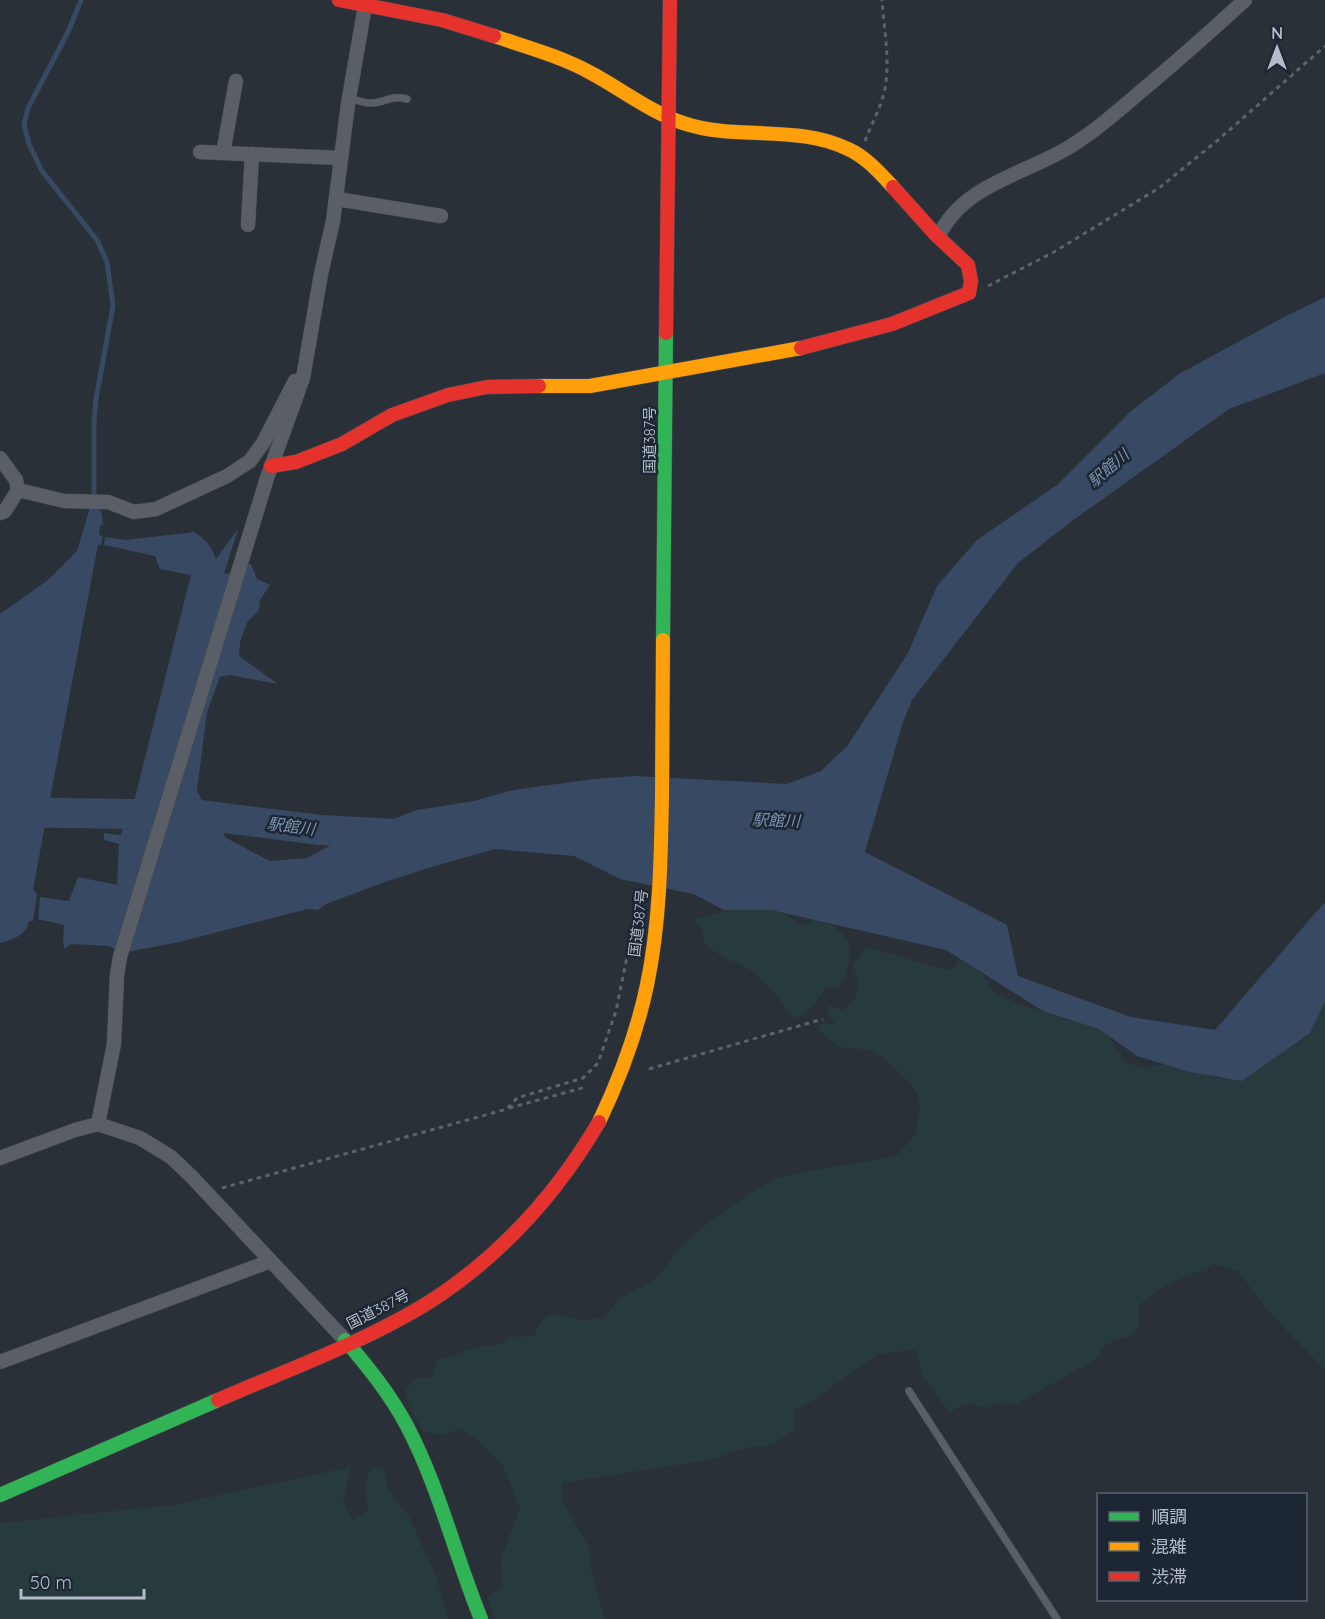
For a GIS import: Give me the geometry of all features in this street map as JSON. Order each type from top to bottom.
[{"type":"main road","points":[[269,472],[342,444],[392,415],[448,395],[487,387],[583,386],[666,376],[828,342],[892,324],[969,293],[972,275],[966,262],[938,237],[908,202],[868,164],[849,150],[823,141],[710,128],[683,122],[575,65],[548,54],[442,20],[366,3],[339,0]]},
{"type":"main road","name":"国道387号","points":[[0,1495],[409,1313],[463,1278],[500,1247],[557,1183],[595,1126],[613,1092],[643,1000],[655,932],[663,801],[670,0]]},
{"type":"main road","points":[[346,1342],[385,1390],[408,1427],[481,1619]]},
{"type":"street","points":[[938,237],[951,216],[971,196],[1070,147],[1113,115],[1245,0]]},
{"type":"street","points":[[98,1124],[114,1044],[120,957],[269,472],[300,389],[307,360],[321,274],[337,199],[349,98],[366,3]]},
{"type":"street","points":[[223,153],[236,81]]},
{"type":"street","points":[[200,152],[342,158]]},
{"type":"street","points":[[248,225],[252,154]]},
{"type":"street","points":[[337,199],[441,216]]},
{"type":"street","points":[[18,490],[64,501],[108,502],[140,512],[156,509],[177,500],[227,477],[250,461],[263,443],[303,363],[307,360]]},
{"type":"street","points":[[0,458],[16,480],[18,490],[5,511],[0,513]]},
{"type":"street","points":[[0,1158],[75,1130],[98,1124],[127,1132],[152,1144],[171,1157],[206,1192],[346,1342]]},
{"type":"street","points":[[0,1362],[270,1261]]},
{"type":"lane","points":[[349,98],[370,104],[396,96],[406,99]]},
{"type":"lane","points":[[909,1391],[1057,1619]]},
{"type":"path","points":[[854,153],[863,146],[884,94],[887,70],[882,0]]},
{"type":"path","points":[[969,293],[993,284],[1046,257],[1159,188],[1218,140],[1325,46]]},
{"type":"path","points":[[507,1109],[517,1098],[583,1078],[590,1072],[597,1063],[616,1011],[632,931],[655,932]]},
{"type":"path","points":[[649,1069],[823,1019]]},
{"type":"path","points":[[206,1192],[586,1087]]},
{"type":"green space","points":[[738,908],[780,913],[802,926],[818,918],[835,926],[849,942],[848,966],[842,982],[838,987],[825,988],[812,1006],[794,1019],[757,975],[719,954],[703,941],[703,929],[694,919]]},
{"type":"green space","points":[[865,947],[952,971],[962,955],[979,970],[995,993],[1025,1007],[1050,1012],[1067,1020],[1089,1023],[1105,1030],[1125,1062],[1147,1069],[1166,1063],[1221,1079],[1251,1066],[1325,976],[1325,1370],[1269,1311],[1239,1271],[1215,1264],[1166,1285],[1139,1305],[1139,1327],[1128,1336],[1105,1345],[1095,1360],[1014,1405],[1000,1403],[987,1408],[970,1403],[950,1413],[924,1378],[916,1350],[878,1354],[812,1401],[794,1410],[795,1430],[772,1445],[745,1448],[709,1460],[562,1483],[562,1500],[590,1549],[590,1566],[605,1619],[496,1619],[488,1597],[502,1586],[501,1559],[520,1508],[503,1466],[483,1445],[460,1428],[446,1435],[423,1431],[410,1409],[405,1391],[416,1377],[432,1377],[436,1361],[474,1348],[498,1344],[511,1337],[534,1336],[547,1315],[583,1320],[604,1318],[620,1298],[655,1280],[684,1243],[712,1220],[749,1194],[776,1179],[887,1158],[899,1153],[915,1135],[920,1107],[918,1096],[911,1084],[883,1057],[870,1050],[839,1047],[817,1029],[822,1023],[835,1024],[826,1011],[830,1005],[843,1011],[856,996],[858,986],[853,966]]},
{"type":"green space","points":[[351,1467],[343,1501],[352,1520],[369,1511],[366,1489],[371,1468],[384,1469],[388,1490],[410,1518],[436,1576],[448,1619],[0,1619],[0,1523],[173,1505]]},
{"type":"water","points":[[1325,297],[1325,373],[1229,409],[1072,521],[1018,563],[912,700],[903,722],[865,852],[1007,925],[1018,976],[1131,1017],[1215,1030],[1325,903],[1325,1001],[1310,1033],[1242,1081],[1190,1072],[1137,1056],[1099,1029],[1043,1011],[946,950],[771,910],[724,910],[693,894],[620,879],[574,856],[495,849],[382,883],[326,904],[318,910],[308,909],[179,942],[122,953],[109,946],[70,944],[65,949],[64,925],[38,919],[40,897],[69,901],[78,877],[117,885],[119,844],[104,840],[104,833],[121,835],[124,825],[128,825],[191,575],[160,569],[155,556],[104,545],[105,537],[126,540],[194,532],[208,543],[216,559],[238,529],[224,574],[243,570],[242,565],[251,564],[257,579],[270,585],[260,600],[259,610],[247,622],[240,642],[239,656],[278,684],[230,675],[220,677],[207,712],[197,791],[226,838],[270,861],[307,858],[346,837],[417,810],[474,801],[513,790],[635,776],[787,784],[821,771],[848,745],[908,653],[937,586],[977,540],[1057,485],[1130,412],[1179,374]]},
{"type":"water","points":[[91,504],[98,505],[102,514],[103,525],[100,525],[99,535],[103,536],[101,545],[98,545],[33,889],[37,894],[33,921],[29,921],[25,930],[18,936],[0,943],[0,614],[48,580],[77,551]]},
{"type":"waterway","points":[[81,0],[68,32],[28,108],[24,125],[29,144],[42,171],[97,240],[107,262],[113,306],[96,399],[94,500]]},
{"type":"waterway","name":"駅館川","points":[[0,812],[200,815],[320,830],[398,834]]},
{"type":"traffic: fast","points":[[663,640],[666,333]]},
{"type":"traffic: fast","points":[[345,1340],[370,1371],[407,1426],[438,1497],[481,1619]]},
{"type":"traffic: fast","points":[[0,1495],[218,1400]]},
{"type":"traffic: slow","points":[[494,36],[579,67],[647,107],[683,123],[724,131],[808,137],[828,141],[861,156],[893,187]]},
{"type":"traffic: slow","points":[[539,386],[590,386],[801,348]]},
{"type":"traffic: slow","points":[[599,1122],[633,1038],[647,985],[655,938],[661,843],[663,640]]},
{"type":"traffic: jam","points":[[339,0],[442,20],[494,36]]},
{"type":"traffic: jam","points":[[666,333],[670,0]]},
{"type":"traffic: jam","points":[[801,348],[892,324],[969,293],[971,281],[968,265],[936,235],[893,187]]},
{"type":"traffic: jam","points":[[271,466],[296,462],[342,444],[392,415],[448,395],[487,387],[539,386]]},
{"type":"traffic: jam","points":[[218,1400],[360,1339],[415,1311],[440,1295],[487,1259],[529,1217],[567,1171],[599,1122]]}]
